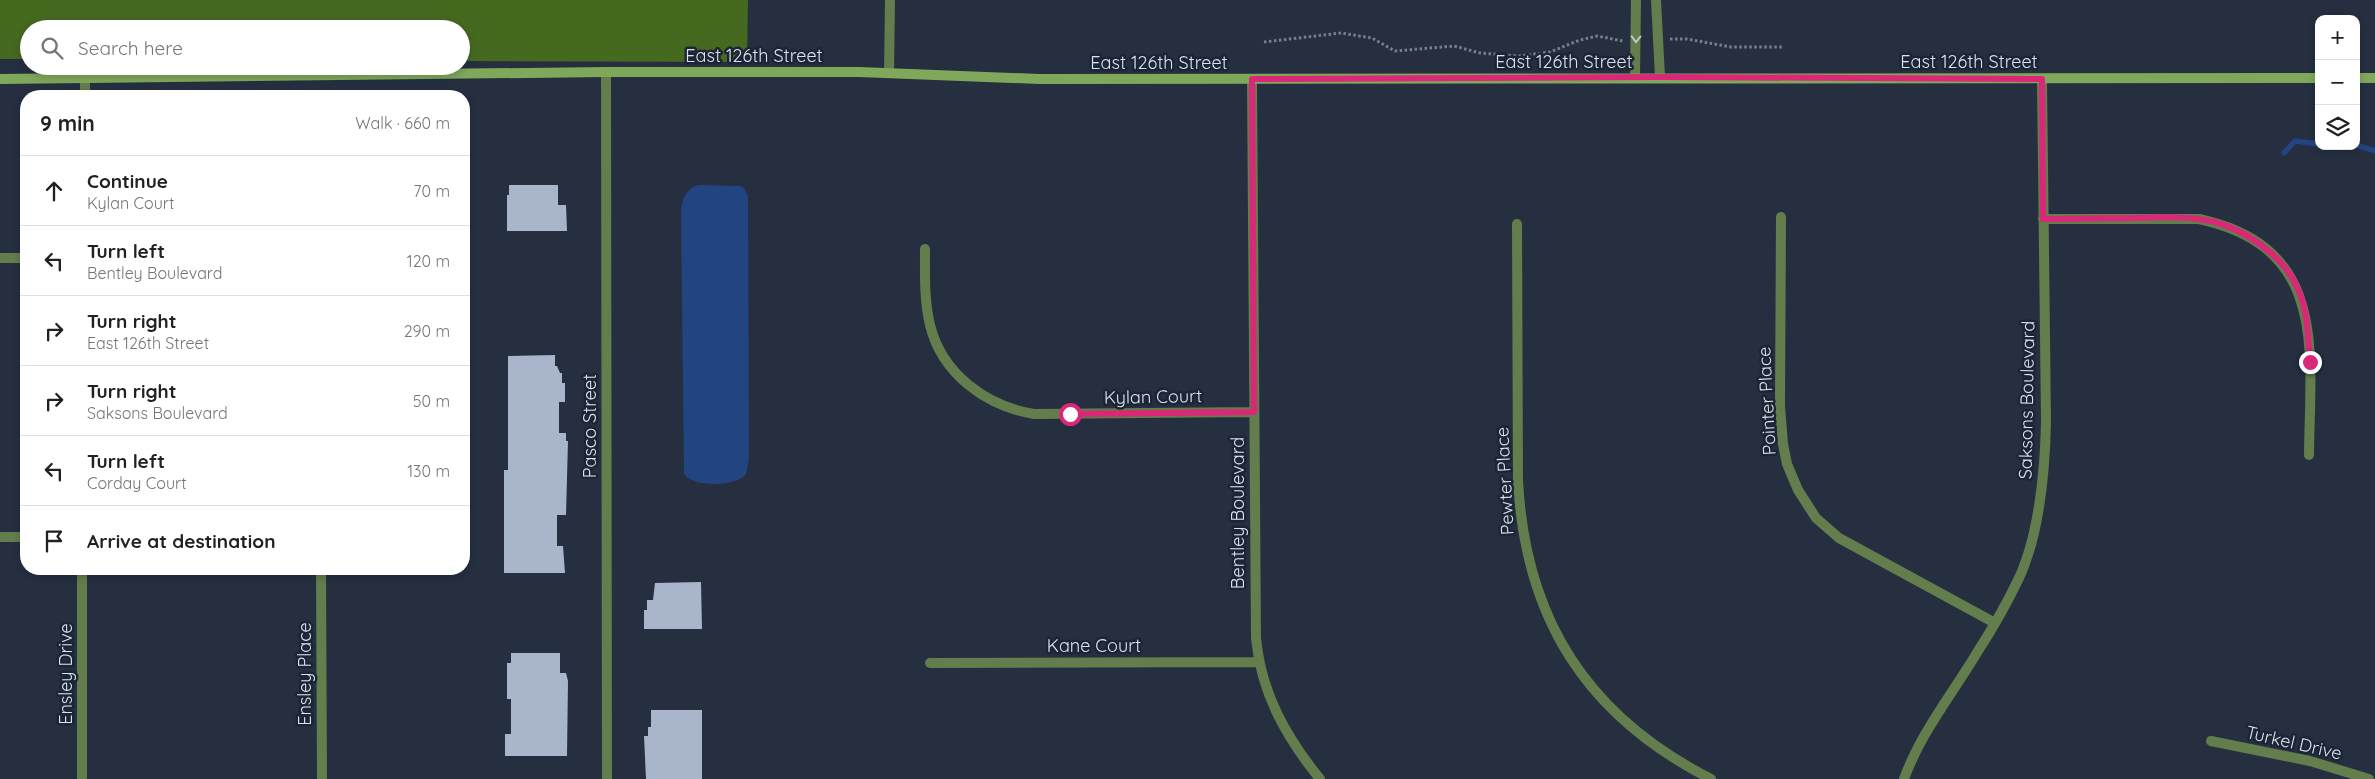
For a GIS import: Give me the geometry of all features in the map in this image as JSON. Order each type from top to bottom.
[{"type":"main road","name":"East 126th Street","points":[[470,74],[889,73],[1039,79],[1660,77],[2315,78]]},
{"type":"main road","name":"East 126th Street","points":[[0,79],[346,75]]},
{"type":"main road","points":[[2360,78],[2375,78]]},
{"type":"street","points":[[889,73],[890,0]]},
{"type":"street","points":[[1635,78],[1636,0]]},
{"type":"street","points":[[1656,0],[1660,77]]},
{"type":"street","name":"Pasco Street","points":[[606,72],[607,779]]},
{"type":"street","points":[[85,78],[85,90]]},
{"type":"street","name":"Bentley Boulevard","points":[[1252,79],[1256,628],[1258,662],[1264,684],[1278,718],[1292,744],[1320,779]]},
{"type":"street","name":"Saksons Boulevard","points":[[1904,779],[1939,710],[1995,623],[2019,578],[2028,553],[2045,460],[2042,79]]},
{"type":"street","name":"Pointer Place","points":[[1781,217],[1780,406],[1783,444],[1787,464],[1798,490],[1816,518],[1838,538],[1995,623]]},
{"type":"street","points":[[2043,219],[2199,219],[2217,223],[2244,234],[2267,250],[2282,265],[2297,287],[2307,320],[2310,362],[2308,455]]},
{"type":"street","name":"Pewter Place","points":[[1517,224],[1518,489],[1521,525],[1534,584],[1557,636],[1573,664],[1603,702],[1637,733],[1668,756],[1711,779]]},
{"type":"street","name":"Kylan Court","points":[[925,249],[926,297],[934,337],[949,364],[963,381],[993,401],[1019,411],[1034,414],[1254,412]]},
{"type":"street","points":[[0,258],[20,258]]},
{"type":"street","points":[[0,537],[20,537]]},
{"type":"street","name":"Ensley Drive","points":[[82,575],[82,779]]},
{"type":"street","name":"Ensley Place","points":[[321,575],[322,779]]},
{"type":"street","name":"Kane Court","points":[[930,663],[1258,662]]},
{"type":"street","name":"Turkel Drive","points":[[2211,741],[2310,761],[2369,779]]},
{"type":"path","points":[[1264,42],[1341,33],[1372,38],[1395,51],[1454,46],[1480,53],[1519,56],[1544,53],[1597,36],[1620,41]]},
{"type":"path","points":[[1668,39],[1675,38],[1731,47],[1784,47]]},
{"type":"green space","points":[[0,0],[748,0],[747,62],[470,61],[470,20],[20,20],[20,59],[0,59]]},
{"type":"water","points":[[699,185],[740,186],[744,188],[748,196],[749,459],[746,474],[741,478],[714,484],[695,481],[688,478],[684,473],[681,212],[682,203],[688,191]]},
{"type":"building","points":[[509,185],[558,185],[558,205],[566,205],[567,231],[507,231],[507,195],[509,195]]},
{"type":"building","points":[[555,355],[555,366],[562,373],[562,383],[565,383],[565,402],[559,402],[559,433],[566,433],[566,441],[568,441],[566,515],[557,515],[557,546],[563,546],[565,573],[504,573],[504,470],[508,470],[508,356]]},
{"type":"building","points":[[701,582],[702,629],[644,629],[644,610],[647,610],[647,600],[653,600],[655,583]]},
{"type":"building","points":[[511,653],[560,653],[560,673],[566,673],[568,681],[567,756],[505,756],[505,734],[511,734],[511,699],[507,699],[507,663],[511,663]]},
{"type":"building","points":[[651,710],[702,710],[702,779],[646,779],[644,736],[648,736],[648,727],[651,727]]},
{"type":"waterway","points":[[2284,153],[2295,141],[2315,144]]},
{"type":"waterway","points":[[2360,146],[2375,151]]},
{"type":"route","points":[[1070,414],[1254,412],[1252,79],[1660,77],[2042,79],[2043,219],[2179,217],[2217,223],[2244,234],[2267,250],[2282,265],[2297,287],[2307,320],[2310,362]]}]
